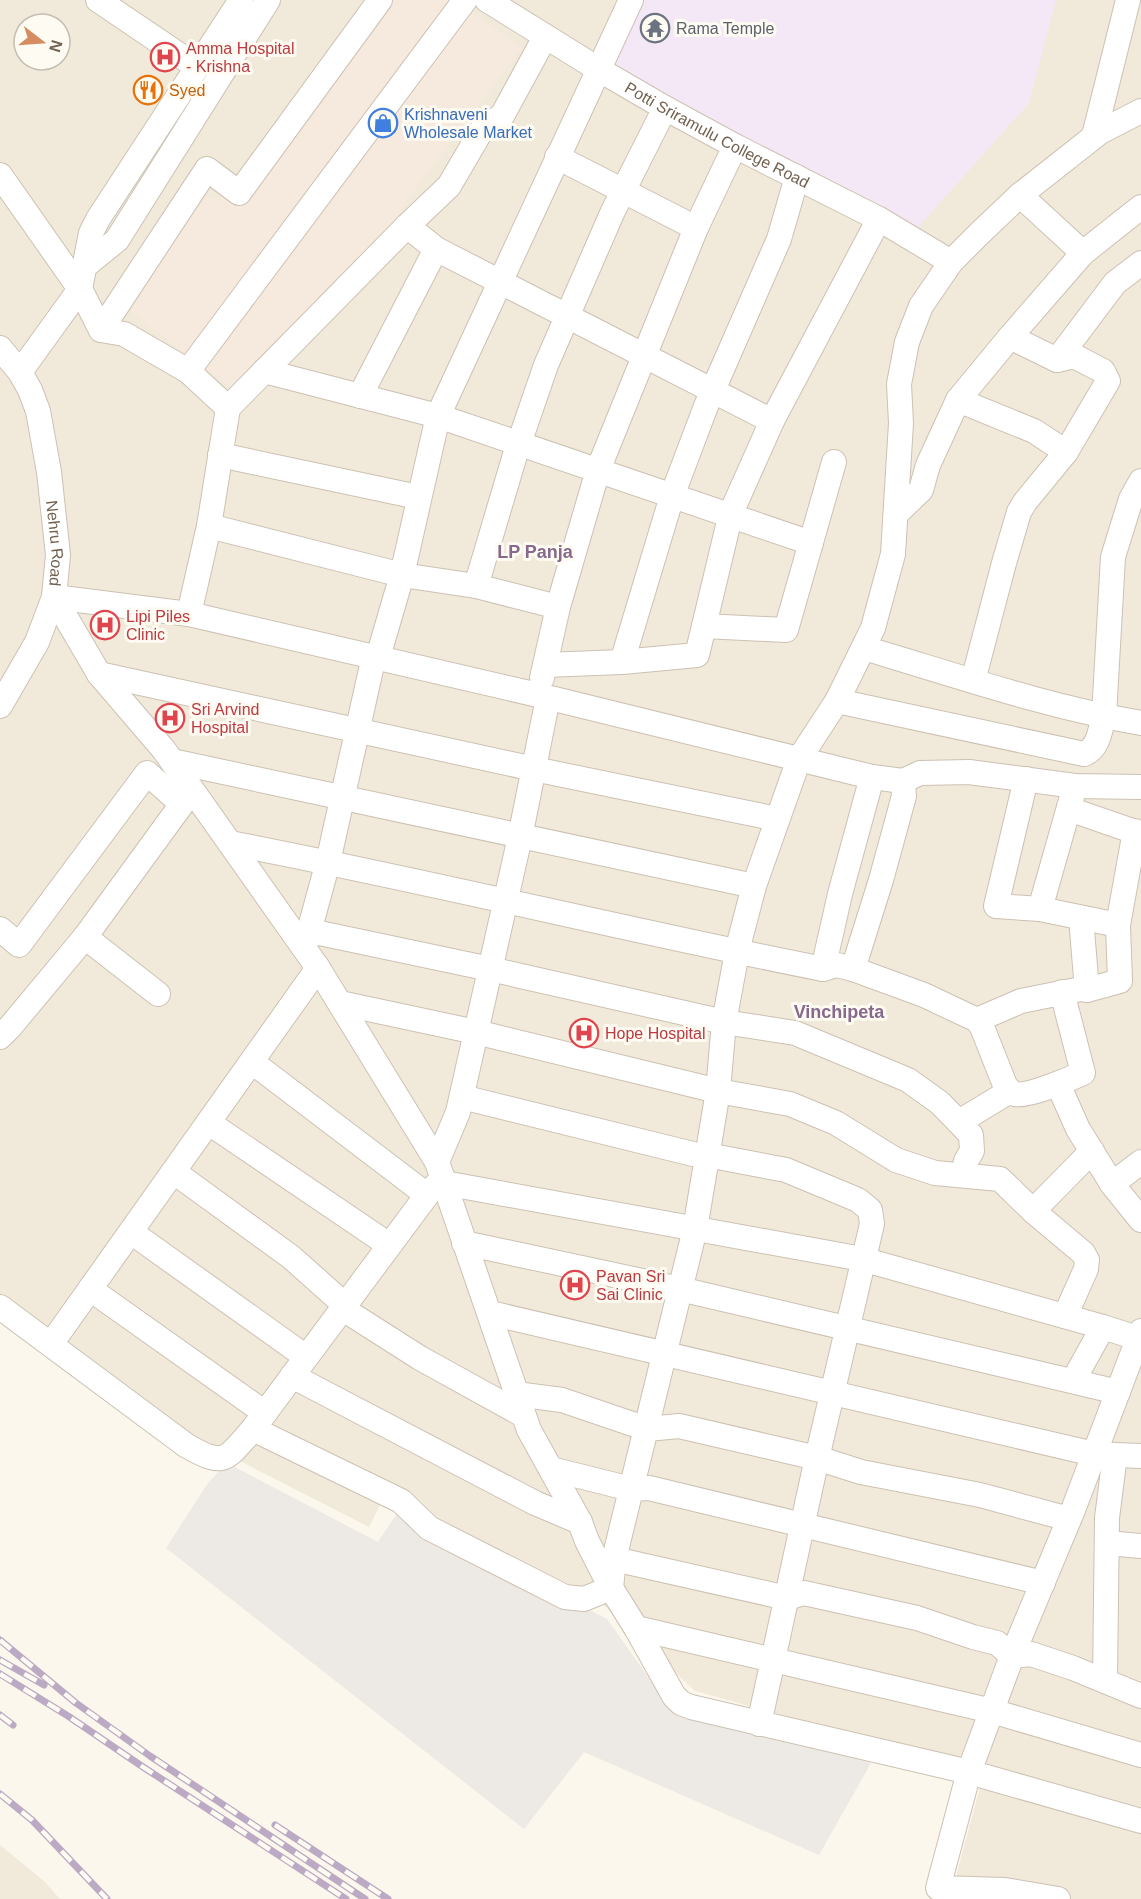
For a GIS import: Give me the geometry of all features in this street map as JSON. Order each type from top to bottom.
[{"type":"street","points":[[98,0],[197,68]]},
{"type":"street","points":[[83,277],[91,232],[98,219],[241,0]]},
{"type":"street","points":[[20,372],[83,277],[117,240],[268,0]]},
{"type":"street","points":[[101,330],[207,169],[239,193],[380,0]]},
{"type":"street","points":[[188,371],[465,0]]},
{"type":"street","points":[[307,940],[328,862],[376,657],[402,575],[438,416],[631,0]]},
{"type":"street","points":[[1094,136],[1128,0]]},
{"type":"street","name":"Potti Sriramulu College Road","points":[[489,1],[665,108],[879,219],[951,262]]},
{"type":"street","points":[[189,614],[209,526],[228,408],[406,226],[449,186],[484,126],[502,116],[545,36]]},
{"type":"street","points":[[476,586],[519,444],[546,365],[623,191],[665,108]]},
{"type":"street","points":[[611,1588],[614,1559],[695,1229],[700,1154],[718,1091],[724,1022],[737,952],[754,886],[799,759],[837,701],[873,628],[893,554],[901,423],[899,384],[907,342],[921,306],[951,262],[1020,195],[1094,136],[1141,111]]},
{"type":"street","points":[[0,1307],[187,1446],[206,1456],[222,1460],[228,1457],[259,1421],[436,1180],[462,1097],[520,837],[534,769],[545,665],[558,607],[598,470],[696,228],[735,146]]},
{"type":"street","points":[[557,157],[696,228]]},
{"type":"street","points":[[0,175],[83,277],[101,330]]},
{"type":"street","points":[[622,662],[672,496],[713,391],[779,239],[797,177]]},
{"type":"street","points":[[1020,195],[1083,254]]},
{"type":"street","points":[[897,513],[921,490],[928,465],[958,400],[1083,254],[1141,207]]},
{"type":"street","points":[[545,665],[622,662],[697,655],[730,516],[772,421],[879,219]]},
{"type":"street","points":[[406,226],[435,249],[772,421]]},
{"type":"street","points":[[360,396],[435,249]]},
{"type":"street","points":[[1057,360],[1115,284],[1141,263]]},
{"type":"street","points":[[101,330],[124,334],[188,371],[228,408]]},
{"type":"street","points":[[973,681],[1019,512],[1066,452],[1108,381],[1103,371],[1074,356],[1057,360],[1010,337]]},
{"type":"street","name":"Nehru Road","points":[[0,348],[20,372],[38,411],[49,472],[58,555],[54,597],[37,642],[0,706]]},
{"type":"street","points":[[264,371],[438,416],[811,543]]},
{"type":"street","points":[[958,400],[1034,431],[1066,452]]},
{"type":"street","points":[[220,454],[418,497]]},
{"type":"street","points":[[704,626],[786,630],[834,462]]},
{"type":"street","points":[[837,701],[1084,754],[1090,751],[1097,742],[1104,716],[1113,557],[1131,499],[1141,481]]},
{"type":"street","points":[[209,526],[402,575],[476,586],[558,607]]},
{"type":"street","points":[[54,597],[189,614],[543,696],[872,777],[903,781],[920,773],[969,772],[1075,786],[1141,787]]},
{"type":"street","points":[[54,597],[99,674],[172,761],[230,843],[307,940],[318,968],[340,1003],[436,1180],[464,1243],[529,1430],[580,1522],[611,1588],[674,1696],[681,1703],[759,1725],[969,1772],[1141,1821]]},
{"type":"street","points":[[864,648],[973,681],[1104,716],[1141,723]]},
{"type":"street","points":[[99,674],[534,769],[777,819]]},
{"type":"street","points":[[172,761],[754,886]]},
{"type":"street","points":[[0,928],[19,945],[147,773],[182,804],[85,937],[0,1036]]},
{"type":"street","points":[[823,969],[840,894],[872,777]]},
{"type":"street","points":[[1026,779],[996,906],[1040,909],[1118,925]]},
{"type":"street","points":[[853,969],[904,796],[903,781]]},
{"type":"street","points":[[1040,909],[1075,786]]},
{"type":"street","points":[[977,1020],[1021,1001],[1062,992],[1087,990],[1120,981],[1118,925],[1138,832],[1069,809]]},
{"type":"street","points":[[230,843],[506,900],[737,952],[823,969],[837,965],[853,969],[924,995],[977,1020],[1005,1084],[1010,1091],[1018,1095],[1058,1084],[1083,1073],[1062,992]]},
{"type":"street","points":[[1081,918],[1087,990]]},
{"type":"street","points":[[85,937],[158,994]]},
{"type":"street","points":[[307,940],[490,969],[724,1022],[795,1033],[908,1080],[939,1102],[971,1135],[972,1151],[966,1161],[963,1175]]},
{"type":"street","points":[[51,1344],[318,968]]},
{"type":"street","points":[[340,1003],[476,1032],[718,1091],[790,1104],[836,1123],[896,1160],[935,1173],[1000,1179],[1033,1211],[1083,1253],[1087,1260],[1086,1269],[1065,1316]]},
{"type":"street","points":[[252,1062],[436,1180],[862,1259],[1103,1327],[1139,1334],[1118,1392],[1105,1454],[1107,1518],[1105,1681]]},
{"type":"street","points":[[1058,1084],[1078,1130],[1112,1185],[1141,1220]]},
{"type":"street","points":[[959,1122],[1010,1091]]},
{"type":"street","points":[[462,1097],[700,1154],[786,1170],[858,1200],[870,1210],[872,1224],[817,1458],[759,1725]]},
{"type":"street","points":[[209,1123],[389,1245]]},
{"type":"street","points":[[1033,1211],[1092,1151]]},
{"type":"street","points":[[1112,1185],[1141,1162]]},
{"type":"street","points":[[174,1172],[291,1257],[344,1308],[420,1358],[520,1405],[562,1400],[647,1429],[679,1426],[817,1458],[861,1472],[980,1496],[1069,1519]]},
{"type":"street","points":[[131,1232],[306,1357]]},
{"type":"street","points":[[464,1243],[680,1288],[1118,1392]]},
{"type":"street","points":[[90,1289],[259,1421],[401,1501],[429,1528],[566,1597],[584,1599],[611,1588]]},
{"type":"street","points":[[490,1313],[1105,1454],[1141,1456]]},
{"type":"street","points":[[1073,1382],[1103,1327]]},
{"type":"street","points":[[292,1376],[535,1503],[580,1522]]},
{"type":"street","points":[[1058,1899],[1005,1890],[938,1888],[969,1772],[1012,1656],[1069,1519],[1105,1454]]},
{"type":"street","points":[[551,1469],[631,1489],[649,1488],[1043,1583]]},
{"type":"street","points":[[1107,1543],[1141,1546]]},
{"type":"street","points":[[614,1559],[787,1598],[804,1593],[917,1618],[973,1638],[997,1643],[1012,1656],[1031,1654],[1073,1668],[1141,1696]]},
{"type":"street","points":[[636,1628],[992,1711],[1141,1755]]},
{"type":"shaded area","points":[[0,0],[1141,0],[1141,1899],[950,1899],[984,1772],[695,1691],[595,1597],[386,1493],[369,1527],[238,1460],[182,1449],[0,1319]]},
{"type":"shaded area","name":"Krishnaveni Wholesale Market","points":[[393,0],[454,0],[522,48],[387,227],[231,388],[131,312],[199,197],[244,199]]},
{"type":"shaded area","points":[[642,0],[1056,0],[1029,103],[913,233],[611,68]]},
{"type":"shaded area","points":[[227,1463],[378,1542],[398,1512],[607,1619],[668,1705],[871,1763],[819,1855],[584,1752],[524,1829],[166,1548],[208,1483]]},
{"type":"shaded area","points":[[0,1845],[44,1881],[60,1899],[0,1899]]},
{"type":"railway","points":[[0,1640],[76,1703],[150,1756],[365,1899]]},
{"type":"railway","points":[[0,1660],[44,1685]]},
{"type":"railway","points":[[0,1674],[68,1716],[346,1899]]},
{"type":"railway","points":[[0,1715],[13,1725]]},
{"type":"railway","points":[[0,1794],[32,1820],[107,1899]]},
{"type":"railway","points":[[275,1825],[388,1899]]},
{"type":"place","name":"Rama Temple","points":[[655,28]]},
{"type":"place","name":"Amma Hospital - Krishna","points":[[165,57]]},
{"type":"place","name":"Syed","points":[[148,90]]},
{"type":"place","name":"Krishnaveni Wholesale Market","points":[[383,123]]},
{"type":"place","name":"Lipi Piles Clinic","points":[[105,625]]},
{"type":"place","name":"Sri Arvind Hospital","points":[[170,718]]},
{"type":"place","name":"Hope Hospital","points":[[584,1033]]},
{"type":"place","name":"Pavan Sri Sai Clinic","points":[[575,1285]]},
{"type":"district","name":"LP Panja","points":[[535,552]]},
{"type":"district","name":"Vinchipeta","points":[[839,1012]]}]
